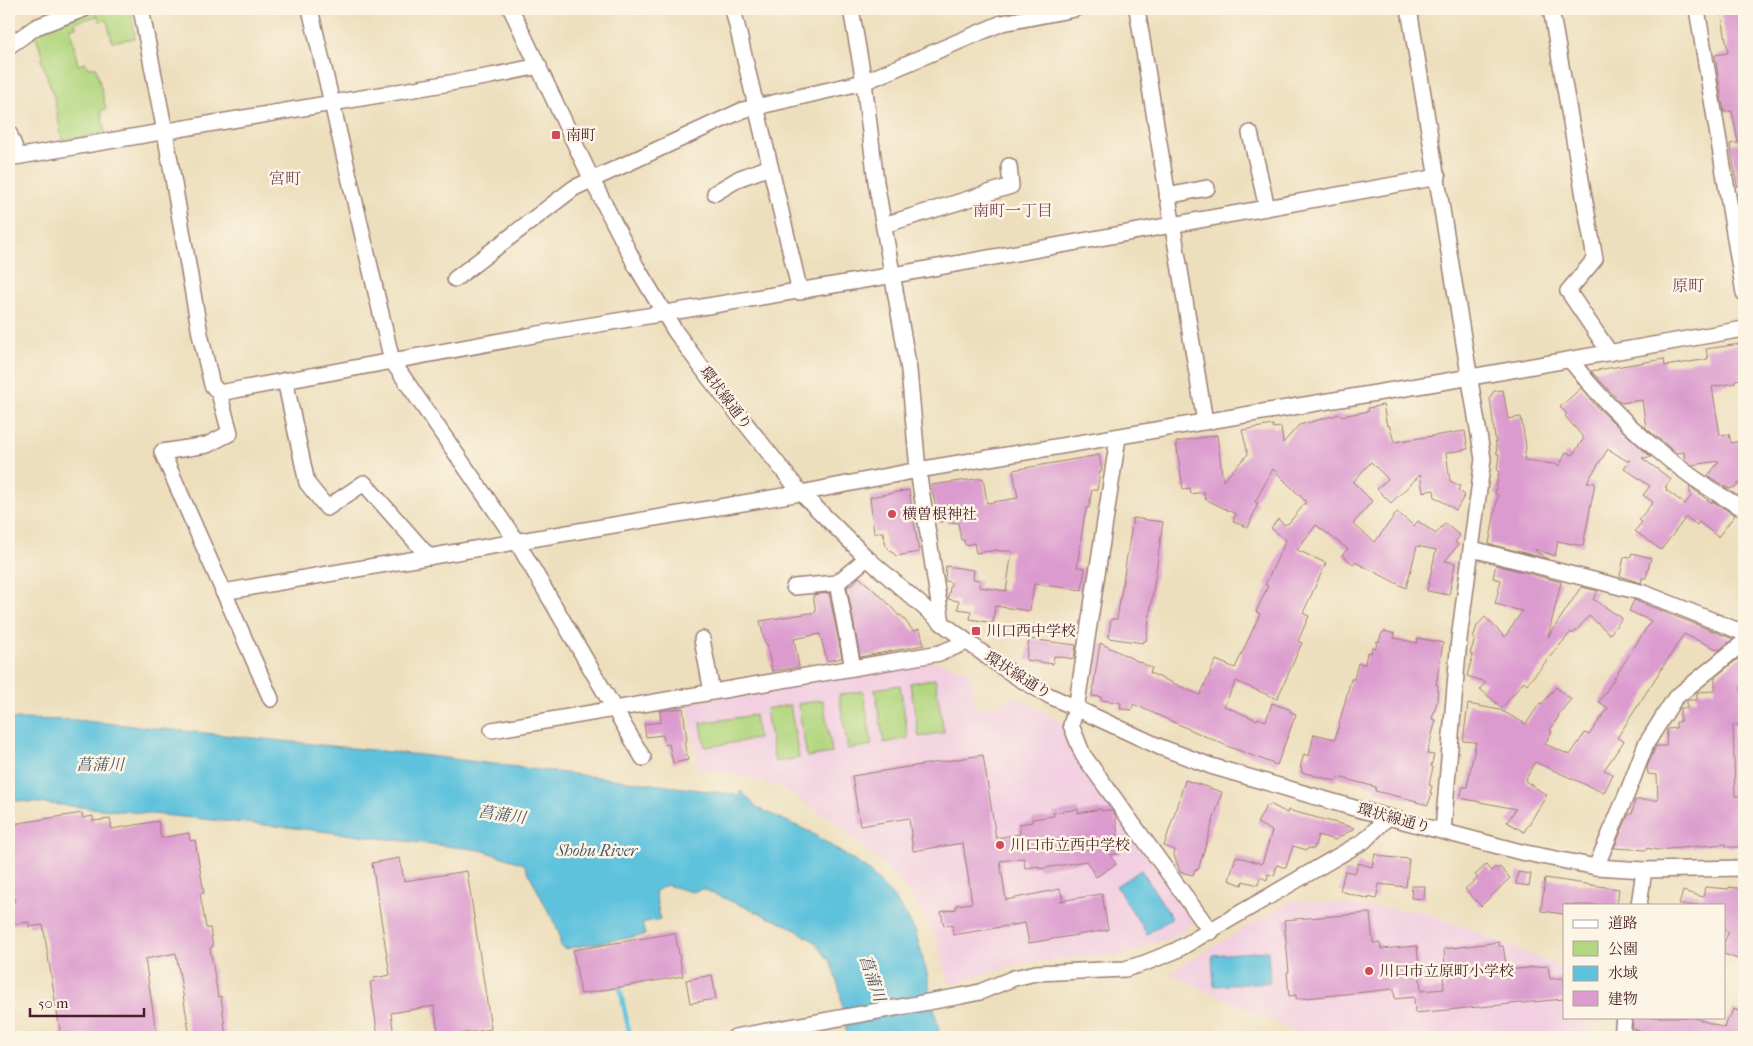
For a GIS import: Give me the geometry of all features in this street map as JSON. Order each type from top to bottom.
[{"type":"street","points":[[9,45],[36,27],[84,9]]},
{"type":"street","points":[[141,9],[165,132],[200,334],[212,385],[219,393],[230,433],[207,446],[162,452],[271,699]]},
{"type":"street","points":[[310,9],[392,361],[517,542],[644,758]]},
{"type":"street","name":"環状線通り","points":[[512,9],[592,180],[636,266],[664,315],[710,379],[801,493],[867,558],[942,623],[1020,679],[1076,709],[1160,748],[1211,766],[1388,817],[1521,852],[1596,866],[1644,870],[1744,868]]},
{"type":"street","points":[[733,9],[800,292]]},
{"type":"street","points":[[851,9],[864,82],[876,182],[910,370],[918,470],[942,623]]},
{"type":"street","points":[[456,279],[574,188],[743,110],[864,82],[1002,23],[1075,9]]},
{"type":"street","points":[[1137,9],[1205,422]]},
{"type":"street","points":[[1409,9],[1483,459],[1459,639],[1443,831]]},
{"type":"street","points":[[1551,9],[1595,259],[1568,291],[1610,353]]},
{"type":"street","points":[[1697,9],[1744,292]]},
{"type":"street","points":[[9,133],[14,157],[491,76],[539,66]]},
{"type":"street","points":[[1250,134],[1266,208]]},
{"type":"street","points":[[715,193],[740,178],[770,166]]},
{"type":"street","points":[[884,225],[1010,186],[1009,166]]},
{"type":"street","points":[[219,393],[539,334],[800,292],[1438,177]]},
{"type":"street","points":[[1167,196],[1208,188]]},
{"type":"street","points":[[223,592],[801,493],[918,470],[1118,438],[1744,329]]},
{"type":"street","points":[[1570,360],[1618,414],[1669,459],[1720,496],[1744,509]]},
{"type":"street","points":[[285,380],[307,483],[327,508],[364,483],[429,557]]},
{"type":"street","points":[[1118,438],[1076,709],[1071,725],[1083,755],[1210,932]]},
{"type":"street","points":[[1472,549],[1644,593],[1744,633]]},
{"type":"street","points":[[794,587],[837,583],[867,558]]},
{"type":"street","points":[[837,583],[853,668]]},
{"type":"street","points":[[702,639],[712,692]]},
{"type":"street","points":[[492,730],[940,653],[967,642]]},
{"type":"street","points":[[1596,866],[1646,744],[1675,698],[1744,642]]},
{"type":"street","points":[[735,1037],[980,992],[1014,978],[1036,973],[1125,969],[1145,963],[1175,952],[1364,841],[1388,817]]},
{"type":"street","points":[[1639,904],[1644,870]]},
{"type":"street","points":[[1622,1037],[1624,1018]]},
{"type":"shaded area","name":"川口市立西中学校","points":[[930,661],[958,667],[970,672],[977,709],[1000,705],[1013,696],[1063,723],[1078,760],[1195,923],[1172,937],[1124,955],[1064,958],[1030,963],[1004,968],[950,985],[935,934],[914,899],[887,868],[834,821],[776,785],[732,773],[699,771],[688,704]]},
{"type":"shaded area","name":"川口市立原町小学校","points":[[1292,900],[1423,912],[1480,933],[1563,969],[1563,1018],[1577,1018],[1589,1024],[1586,1037],[1307,1037],[1169,973]]},
{"type":"green space","points":[[131,9],[135,38],[112,42],[107,20],[100,21],[98,16],[75,22],[76,27],[70,28],[78,65],[86,63],[88,68],[96,67],[106,109],[101,111],[105,133],[62,140],[54,97],[41,59],[44,57],[34,32],[89,11]]},
{"type":"green space","points":[[935,679],[944,732],[919,737],[910,683]]},
{"type":"green space","points":[[900,685],[908,738],[884,743],[875,689]]},
{"type":"green space","points":[[863,691],[872,745],[848,749],[839,695]]},
{"type":"green space","points":[[823,700],[832,753],[807,757],[798,704]]},
{"type":"green space","points":[[790,705],[799,758],[775,762],[766,709]]},
{"type":"green space","points":[[755,715],[758,739],[705,747],[701,723]]},
{"type":"water","name":"Shobu River","points":[[9,719],[75,720],[421,755],[739,795],[741,791],[758,808],[810,832],[868,870],[896,900],[915,930],[927,974],[940,1037],[847,1037],[840,991],[831,963],[815,942],[791,927],[703,889],[692,892],[666,885],[655,892],[660,919],[642,923],[645,935],[563,949],[560,943],[559,932],[524,864],[481,850],[295,828],[9,800]]},
{"type":"water","points":[[1141,870],[1172,918],[1147,934],[1116,886]]},
{"type":"water","points":[[1268,951],[1270,982],[1214,986],[1212,955]]},
{"type":"building","points":[[1721,9],[1744,9],[1744,141],[1738,142],[1732,111],[1724,112],[1715,55],[1728,53]]},
{"type":"building","points":[[1744,142],[1744,185],[1737,186],[1730,144]]},
{"type":"building","points":[[1740,344],[1742,379],[1735,380],[1735,383],[1712,387],[1720,435],[1729,434],[1731,443],[1744,440],[1744,483],[1737,484],[1738,486],[1729,489],[1708,476],[1719,461],[1692,465],[1685,460],[1684,452],[1676,453],[1646,428],[1642,400],[1621,403],[1591,371],[1664,359],[1665,366],[1708,359],[1706,349]]},
{"type":"building","points":[[1581,388],[1597,407],[1651,457],[1642,458],[1671,479],[1665,487],[1667,488],[1666,490],[1685,504],[1691,496],[1689,486],[1712,503],[1712,501],[1735,515],[1718,537],[1699,522],[1697,525],[1686,517],[1661,550],[1635,531],[1642,522],[1639,520],[1653,502],[1643,495],[1650,486],[1624,468],[1630,460],[1627,461],[1608,449],[1587,482],[1595,483],[1583,546],[1558,541],[1555,556],[1535,549],[1548,559],[1489,544],[1498,495],[1495,494],[1499,471],[1497,471],[1499,454],[1497,454],[1490,398],[1494,391],[1503,390],[1508,419],[1521,417],[1526,446],[1524,460],[1560,465],[1566,452],[1573,455],[1584,438],[1565,416],[1567,414],[1560,407]]},
{"type":"building","points":[[1383,405],[1387,426],[1389,425],[1394,442],[1465,431],[1468,449],[1446,453],[1450,481],[1460,486],[1458,490],[1465,495],[1456,510],[1435,497],[1434,490],[1423,492],[1420,475],[1391,503],[1377,489],[1388,479],[1371,462],[1353,482],[1372,501],[1353,524],[1375,542],[1397,512],[1414,526],[1418,521],[1436,534],[1445,523],[1460,536],[1455,542],[1458,545],[1445,561],[1455,563],[1449,595],[1427,591],[1436,550],[1417,546],[1406,588],[1355,562],[1353,564],[1342,555],[1348,549],[1316,525],[1297,550],[1326,563],[1303,613],[1309,616],[1298,641],[1302,643],[1277,699],[1236,681],[1224,706],[1257,720],[1258,718],[1266,721],[1272,703],[1291,710],[1290,712],[1296,714],[1277,765],[1227,746],[1133,704],[1132,710],[1120,709],[1121,703],[1101,700],[1101,697],[1092,696],[1100,643],[1152,668],[1150,673],[1200,695],[1216,660],[1235,668],[1260,614],[1256,612],[1268,586],[1265,585],[1286,540],[1271,528],[1278,519],[1285,525],[1288,524],[1306,502],[1273,469],[1255,502],[1258,503],[1248,528],[1233,521],[1236,514],[1205,499],[1204,492],[1191,494],[1190,488],[1183,489],[1176,442],[1217,435],[1223,481],[1248,454],[1242,430],[1273,425],[1273,428],[1281,427],[1283,443],[1299,425],[1340,414],[1342,416],[1369,411],[1368,408]]},
{"type":"building","points":[[1099,455],[1102,471],[1100,471],[1097,490],[1092,490],[1089,508],[1087,507],[1084,518],[1077,567],[1085,568],[1082,590],[1034,584],[1030,611],[995,606],[993,623],[970,619],[971,611],[958,609],[959,601],[948,599],[951,582],[945,581],[946,566],[974,570],[973,579],[980,580],[979,587],[1006,591],[1012,551],[998,550],[976,553],[974,543],[965,545],[964,540],[961,540],[958,522],[949,523],[948,520],[939,522],[931,485],[983,478],[987,503],[1018,498],[1013,470]]},
{"type":"building","points":[[909,490],[919,552],[896,556],[886,546],[883,532],[874,533],[870,497]]},
{"type":"building","points":[[1133,518],[1163,522],[1146,641],[1143,641],[1143,643],[1108,638],[1111,619],[1117,619]]},
{"type":"building","points":[[1632,553],[1651,558],[1646,578],[1642,578],[1641,583],[1620,576],[1624,557],[1630,558]]},
{"type":"building","points":[[1496,565],[1561,582],[1548,637],[1581,587],[1598,591],[1593,599],[1622,618],[1610,634],[1589,616],[1573,634],[1571,632],[1527,684],[1524,681],[1502,708],[1480,689],[1486,682],[1467,676],[1473,655],[1470,654],[1477,626],[1485,617],[1505,637],[1522,611],[1495,604],[1501,580],[1493,578]]},
{"type":"building","points":[[859,577],[885,600],[899,616],[901,615],[913,631],[920,629],[924,645],[860,657],[847,587],[853,584]]},
{"type":"building","points":[[829,593],[842,658],[827,661],[820,634],[794,639],[799,667],[772,671],[760,621],[816,612],[813,595]]},
{"type":"building","points":[[1634,600],[1733,639],[1719,650],[1684,634],[1617,738],[1624,741],[1604,770],[1613,774],[1604,793],[1535,762],[1525,781],[1547,795],[1524,832],[1507,822],[1516,809],[1460,798],[1463,787],[1467,787],[1476,742],[1463,741],[1468,704],[1500,710],[1526,724],[1540,703],[1542,704],[1556,687],[1571,699],[1558,715],[1545,744],[1570,755],[1585,733],[1589,735],[1608,708],[1599,702],[1651,621],[1629,611]]},
{"type":"building","points":[[1384,631],[1395,634],[1394,638],[1417,643],[1418,638],[1443,643],[1436,685],[1438,685],[1437,701],[1432,719],[1436,720],[1427,754],[1434,755],[1429,785],[1432,786],[1430,793],[1432,793],[1428,805],[1375,791],[1376,787],[1338,777],[1336,781],[1301,772],[1302,768],[1300,768],[1304,754],[1309,756],[1314,734],[1335,739],[1351,679],[1354,679],[1358,663],[1365,664],[1367,652],[1371,653],[1372,647],[1376,648],[1377,641],[1379,642]]},
{"type":"building","points":[[1029,639],[1076,645],[1074,659],[1054,656],[1053,664],[1026,660]]},
{"type":"building","points":[[1744,654],[1744,685],[1741,686],[1743,724],[1733,725],[1735,796],[1744,795],[1744,847],[1726,847],[1726,844],[1657,850],[1647,848],[1647,850],[1614,848],[1629,814],[1632,814],[1635,800],[1658,800],[1657,775],[1648,774],[1647,767],[1656,746],[1666,746],[1667,729],[1676,728],[1676,722],[1680,722],[1680,708],[1687,708],[1687,700],[1697,700],[1697,692],[1715,691],[1715,677]]},
{"type":"building","points":[[683,708],[687,741],[684,742],[688,760],[673,763],[669,744],[665,745],[663,735],[646,737],[644,724],[661,722],[660,711]]},
{"type":"building","points":[[983,755],[996,838],[1020,834],[1019,824],[1032,822],[1032,819],[1054,816],[1053,813],[1078,809],[1078,813],[1101,809],[1101,811],[1111,810],[1115,815],[1121,853],[1110,855],[1116,864],[1096,877],[1086,861],[1039,869],[1039,866],[1025,868],[1024,858],[1000,861],[1006,900],[1060,889],[1063,900],[1060,901],[1102,894],[1108,930],[1029,943],[1025,923],[953,935],[952,925],[944,926],[941,912],[956,909],[956,905],[972,903],[963,843],[913,851],[909,818],[860,826],[852,776]]},
{"type":"building","points":[[1185,780],[1222,792],[1198,870],[1195,869],[1193,875],[1180,872],[1174,855],[1175,850],[1164,846]]},
{"type":"building","points":[[1270,804],[1287,813],[1288,810],[1355,828],[1335,840],[1318,835],[1314,849],[1308,848],[1307,850],[1293,846],[1286,868],[1277,865],[1274,876],[1268,874],[1267,880],[1260,877],[1258,885],[1243,881],[1242,885],[1229,880],[1236,856],[1262,864],[1272,831],[1257,823],[1267,805],[1269,806]]},
{"type":"building","points":[[82,813],[83,818],[93,816],[93,821],[110,819],[112,829],[158,821],[161,838],[189,833],[190,841],[195,840],[204,893],[200,894],[206,928],[210,928],[213,947],[210,948],[218,997],[221,996],[226,1037],[190,1037],[176,953],[145,959],[157,1037],[135,1037],[135,1033],[111,1037],[61,1037],[43,925],[29,927],[29,922],[9,925],[9,902],[15,902],[9,863],[9,836],[15,835],[13,824]]},
{"type":"building","points":[[1375,854],[1409,859],[1406,887],[1379,884],[1376,899],[1369,897],[1369,899],[1340,891],[1345,871],[1355,873],[1358,863],[1372,867]]},
{"type":"building","points":[[400,858],[404,881],[467,871],[491,1029],[439,1037],[434,1006],[391,1013],[394,1037],[378,1037],[370,982],[375,981],[374,978],[390,975],[372,863]]},
{"type":"building","points":[[1486,865],[1491,871],[1495,867],[1498,869],[1500,867],[1510,878],[1481,906],[1465,889],[1478,878],[1475,875]]},
{"type":"building","points":[[1518,872],[1531,874],[1529,886],[1516,884]]},
{"type":"building","points":[[1545,878],[1619,889],[1617,904],[1563,904],[1563,914],[1541,911]]},
{"type":"building","points":[[1412,886],[1425,886],[1424,899],[1411,898]]},
{"type":"building","points":[[1705,887],[1744,889],[1744,942],[1738,959],[1726,955],[1726,938],[1729,931],[1726,930],[1726,904],[1679,904],[1683,891],[1703,897]]},
{"type":"building","points":[[1370,913],[1373,943],[1380,943],[1381,949],[1417,946],[1421,991],[1444,989],[1443,976],[1446,976],[1444,949],[1499,942],[1499,946],[1503,946],[1507,970],[1548,966],[1550,979],[1563,978],[1563,999],[1415,1013],[1414,997],[1395,999],[1394,989],[1296,999],[1296,995],[1289,996],[1287,972],[1289,972],[1284,920]]},
{"type":"building","points":[[675,933],[683,976],[581,994],[573,950]]},
{"type":"building","points":[[712,975],[716,999],[690,1003],[686,980]]},
{"type":"building","points":[[1733,1009],[1744,1013],[1744,1027],[1741,1026],[1739,1033],[1744,1035],[1744,1037],[1654,1037],[1632,1028],[1634,1018],[1695,1018],[1724,1028],[1727,1018],[1729,1019]]},
{"type":"waterway","points":[[619,983],[630,1037]]},
{"type":"place","name":"南町","points":[[556,135]]},
{"type":"place","name":"横曽根神社","points":[[892,514]]},
{"type":"place","name":"川口西中学校","points":[[976,631]]},
{"type":"place","name":"川口市立西中学校","points":[[1000,845]]},
{"type":"place","name":"川口市立原町小学校","points":[[1369,971]]},
{"type":"district","name":"宮町","points":[[285,178]]},
{"type":"district","name":"南町一丁目","points":[[1013,210]]},
{"type":"district","name":"原町","points":[[1688,285]]},
{"type":"water label","name":"菖蒲川","points":[[100,764]]},
{"type":"water label","name":"菖蒲川","points":[[502,814]]},
{"type":"water label","name":"菖蒲川","points":[[873,978]]}]
